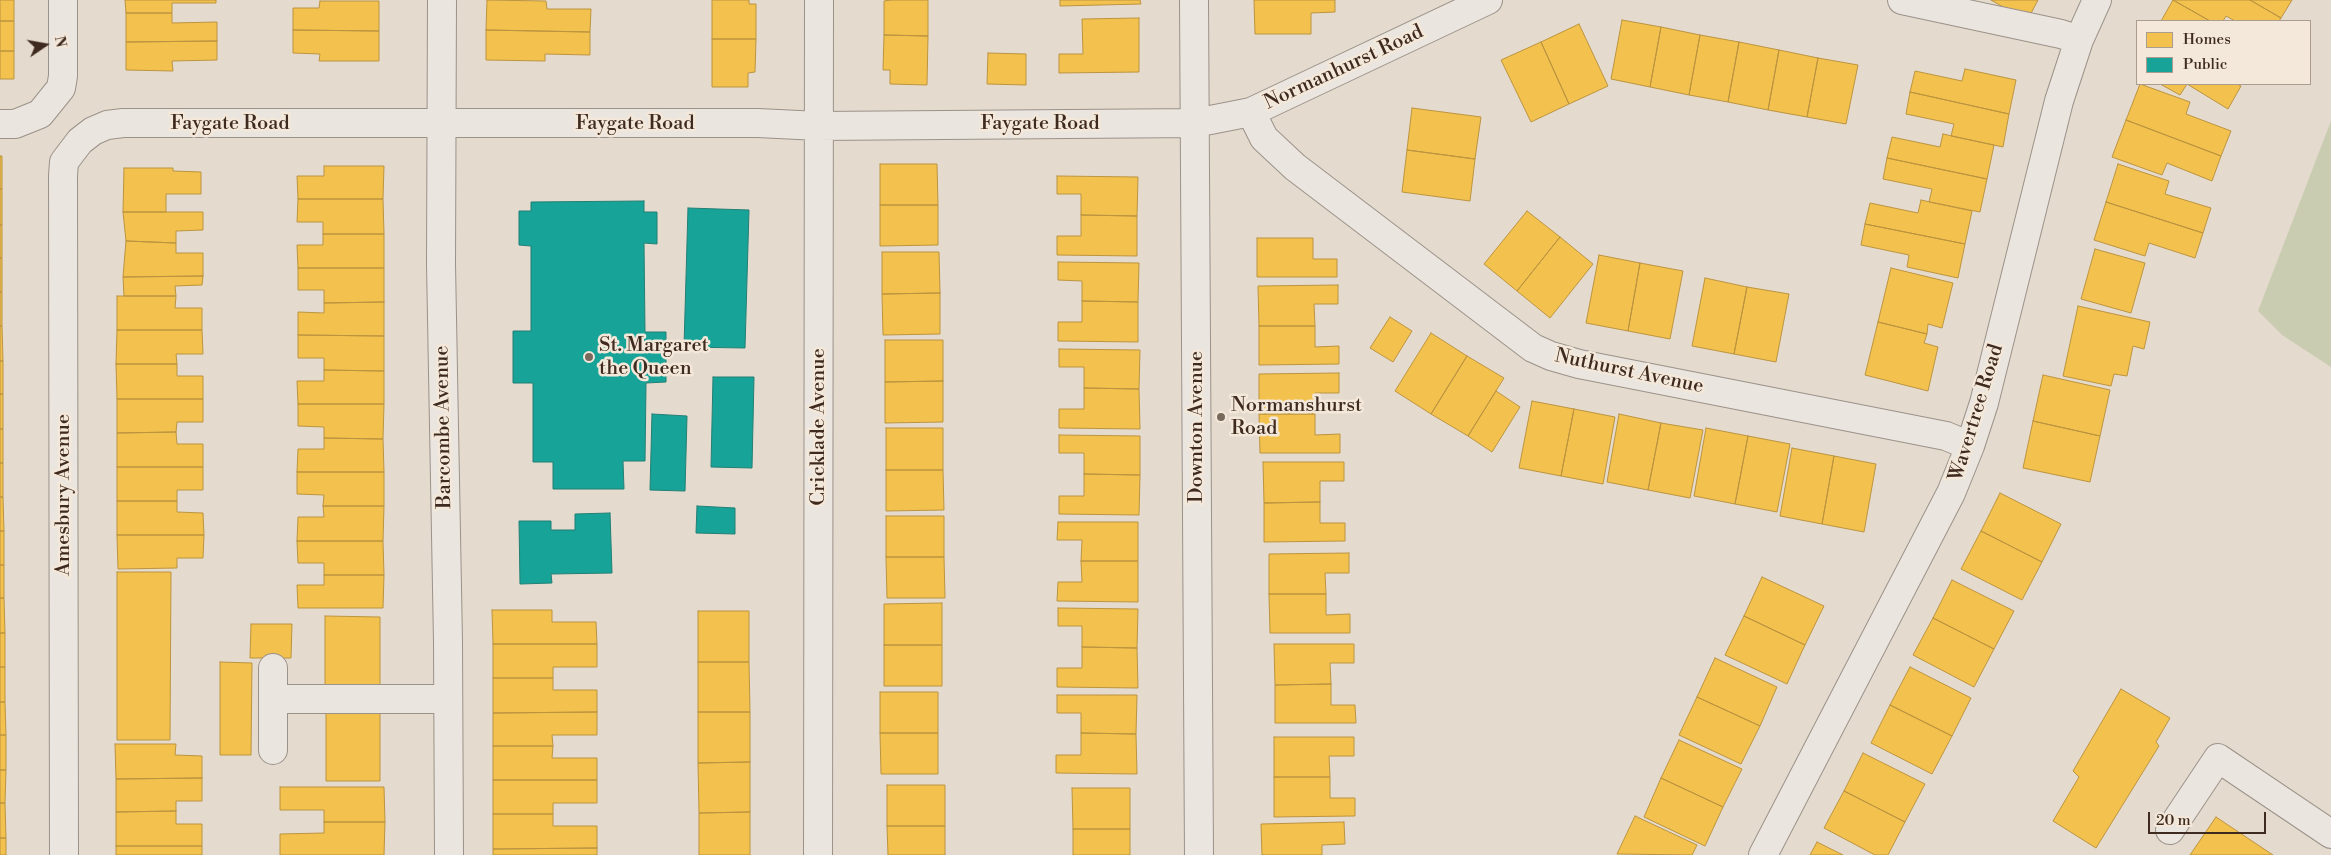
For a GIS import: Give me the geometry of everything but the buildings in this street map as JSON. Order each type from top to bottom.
[{"type":"street","points":[[0,124],[25,121],[40,114],[61,88],[63,76],[64,0]]},
{"type":"street","name":"Barcombe Avenue","points":[[442,0],[441,264],[449,855]]},
{"type":"street","name":"Cricklade Avenue","points":[[818,0],[818,855]]},
{"type":"street","name":"Downton Avenue","points":[[1194,0],[1199,855]]},
{"type":"street","name":"Normanhurst Road","points":[[1195,123],[1251,112],[1488,0]]},
{"type":"street","points":[[1902,0],[2061,34],[2080,40]]},
{"type":"street","name":"Wavertree Road","points":[[1763,855],[1951,493],[1970,446],[1984,403],[2059,101],[2080,40],[2098,0]]},
{"type":"street","name":"Nuthurst Avenue","points":[[1251,112],[1264,138],[1295,167],[1533,348],[1579,364],[1946,436],[1970,446]]},
{"type":"street","name":"Faygate Road","points":[[80,141],[100,127],[123,123],[758,123],[819,126],[1195,123]]},
{"type":"street","name":"Amesbury Avenue","points":[[64,855],[63,176],[64,162],[80,141]]},
{"type":"street","points":[[273,668],[273,750]]},
{"type":"street","points":[[273,700],[448,699]]},
{"type":"street","points":[[2170,830],[2218,758],[2331,834]]},
{"type":"green space","points":[[2331,121],[2331,367],[2282,335],[2258,311]]},
{"type":"place","name":"St. Margaret the Queen","points":[[589,357]]},
{"type":"place","name":"Normanshurst Road","points":[[1221,417]]}]
